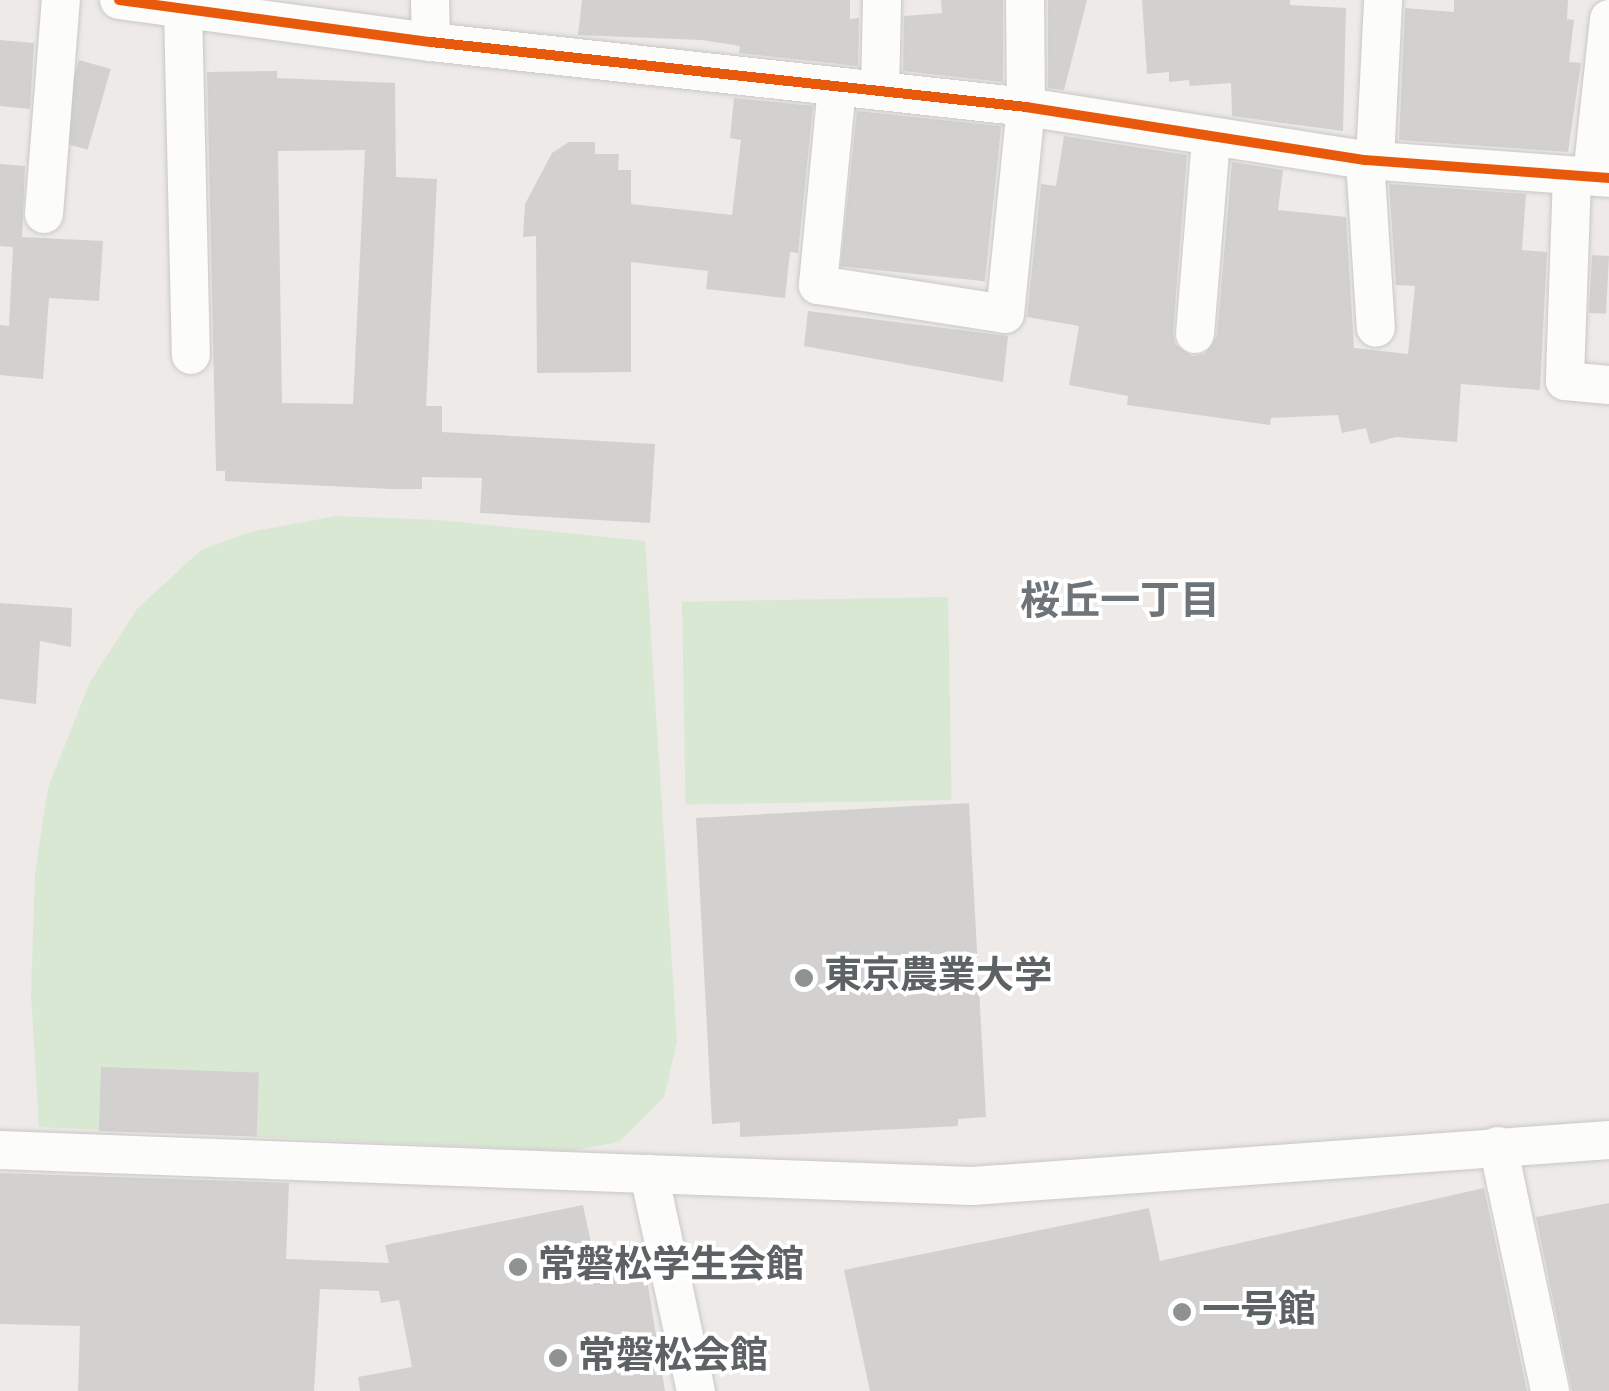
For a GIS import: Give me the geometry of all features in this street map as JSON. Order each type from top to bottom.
[{"type":"street","points":[[44,214],[60,0]]},
{"type":"street","points":[[120,0],[431,42],[1026,107],[1211,140],[1370,160],[1591,177]]},
{"type":"street","points":[[430,0],[431,42]]},
{"type":"street","points":[[880,92],[882,0]]},
{"type":"street","points":[[837,87],[818,284],[1004,314],[1026,107],[1024,0]]},
{"type":"street","points":[[1376,328],[1370,160],[1383,0]]},
{"type":"street","points":[[183,9],[191,356]]},
{"type":"street","points":[[1609,19],[1564,382],[1609,385]]},
{"type":"street","points":[[1196,334],[1211,140]]},
{"type":"street","points":[[0,1150],[972,1186],[1609,1140]]},
{"type":"street","points":[[1498,1146],[1550,1391]]},
{"type":"street","points":[[649,1174],[696,1391]]},
{"type":"green space","points":[[336,516],[438,520],[645,541],[677,1042],[664,1097],[619,1142],[570,1151],[39,1127],[31,995],[35,874],[48,788],[90,682],[137,609],[201,550],[250,532]]},
{"type":"green space","points":[[948,597],[952,800],[686,805],[682,602]]},
{"type":"building","points":[[582,0],[850,0],[850,19],[859,18],[858,66],[739,53],[740,46],[702,40],[578,35]]},
{"type":"building","points":[[941,0],[1003,0],[1003,82],[903,71],[904,16],[942,13]]},
{"type":"building","points":[[1048,0],[1087,0],[1064,90],[1048,88]]},
{"type":"building","points":[[1142,0],[1290,0],[1290,5],[1346,8],[1343,131],[1232,116],[1231,83],[1190,86],[1189,80],[1169,82],[1169,72],[1147,74]]},
{"type":"building","points":[[1454,0],[1568,0],[1567,19],[1574,20],[1569,62],[1581,63],[1568,152],[1399,140],[1405,8],[1454,12]]},
{"type":"building","points":[[0,40],[34,43],[30,109],[0,106]]},
{"type":"building","points":[[79,60],[111,69],[88,150],[56,141]]},
{"type":"building","points":[[277,71],[277,78],[395,83],[396,177],[437,179],[426,406],[442,406],[442,432],[655,444],[650,523],[480,513],[482,478],[422,477],[422,489],[225,481],[225,471],[216,471],[207,72]],"holes":[[[365,150],[353,404],[282,403],[278,151]]]},
{"type":"building","points":[[734,98],[813,106],[798,253],[790,252],[785,298],[706,289],[708,271],[631,262],[631,372],[537,373],[536,236],[523,237],[525,204],[552,153],[569,142],[595,142],[595,154],[619,154],[618,170],[631,170],[631,204],[732,215],[741,140],[730,138]]},
{"type":"building","points":[[857,111],[1001,126],[985,281],[841,266]]},
{"type":"building","points":[[1064,136],[1187,155],[1173,332],[1175,344],[1192,356],[1205,354],[1217,336],[1232,162],[1283,170],[1278,210],[1346,217],[1354,348],[1408,354],[1415,286],[1396,285],[1389,184],[1526,194],[1522,250],[1547,252],[1540,390],[1461,384],[1457,442],[1396,437],[1370,444],[1366,428],[1342,433],[1338,415],[1271,418],[1270,425],[1127,405],[1128,396],[1069,385],[1079,326],[1027,317],[1041,184],[1056,186]]},
{"type":"building","points":[[0,164],[25,166],[22,237],[103,241],[99,301],[49,298],[43,379],[0,375],[0,325],[9,326],[13,247],[0,246]]},
{"type":"building","points":[[1592,255],[1609,256],[1606,314],[1589,313]]},
{"type":"building","points":[[808,311],[1008,336],[1003,382],[804,346]]},
{"type":"building","points":[[0,603],[72,608],[71,647],[40,641],[36,704],[0,699]]},
{"type":"building","points":[[969,803],[986,1117],[958,1119],[958,1126],[740,1137],[740,1122],[712,1124],[696,818]]},
{"type":"building","points":[[101,1067],[259,1073],[257,1136],[99,1131]]},
{"type":"building","points":[[0,1173],[289,1183],[286,1259],[389,1263],[385,1245],[583,1205],[593,1252],[641,1242],[665,1391],[360,1391],[358,1377],[412,1367],[399,1300],[381,1303],[379,1291],[320,1289],[314,1391],[78,1391],[80,1326],[0,1324]]},
{"type":"building","name":"一号館","points":[[1484,1188],[1527,1391],[870,1391],[844,1270],[1149,1208],[1160,1261]]},
{"type":"building","points":[[1609,1203],[1609,1391],[1572,1391],[1536,1217]]},
{"type":"cycle path","points":[[119,0],[431,42],[1026,107],[1365,160],[1609,178]]},
{"type":"place","name":"東京農業大学","points":[[804,978]]},
{"type":"place","name":"常磐松学生会館","points":[[518,1267]]},
{"type":"place","name":"一号館","points":[[1182,1312]]},
{"type":"place","name":"常磐松会館","points":[[558,1358]]},
{"type":"district","name":"桜丘一丁目","points":[[1120,602]]}]
